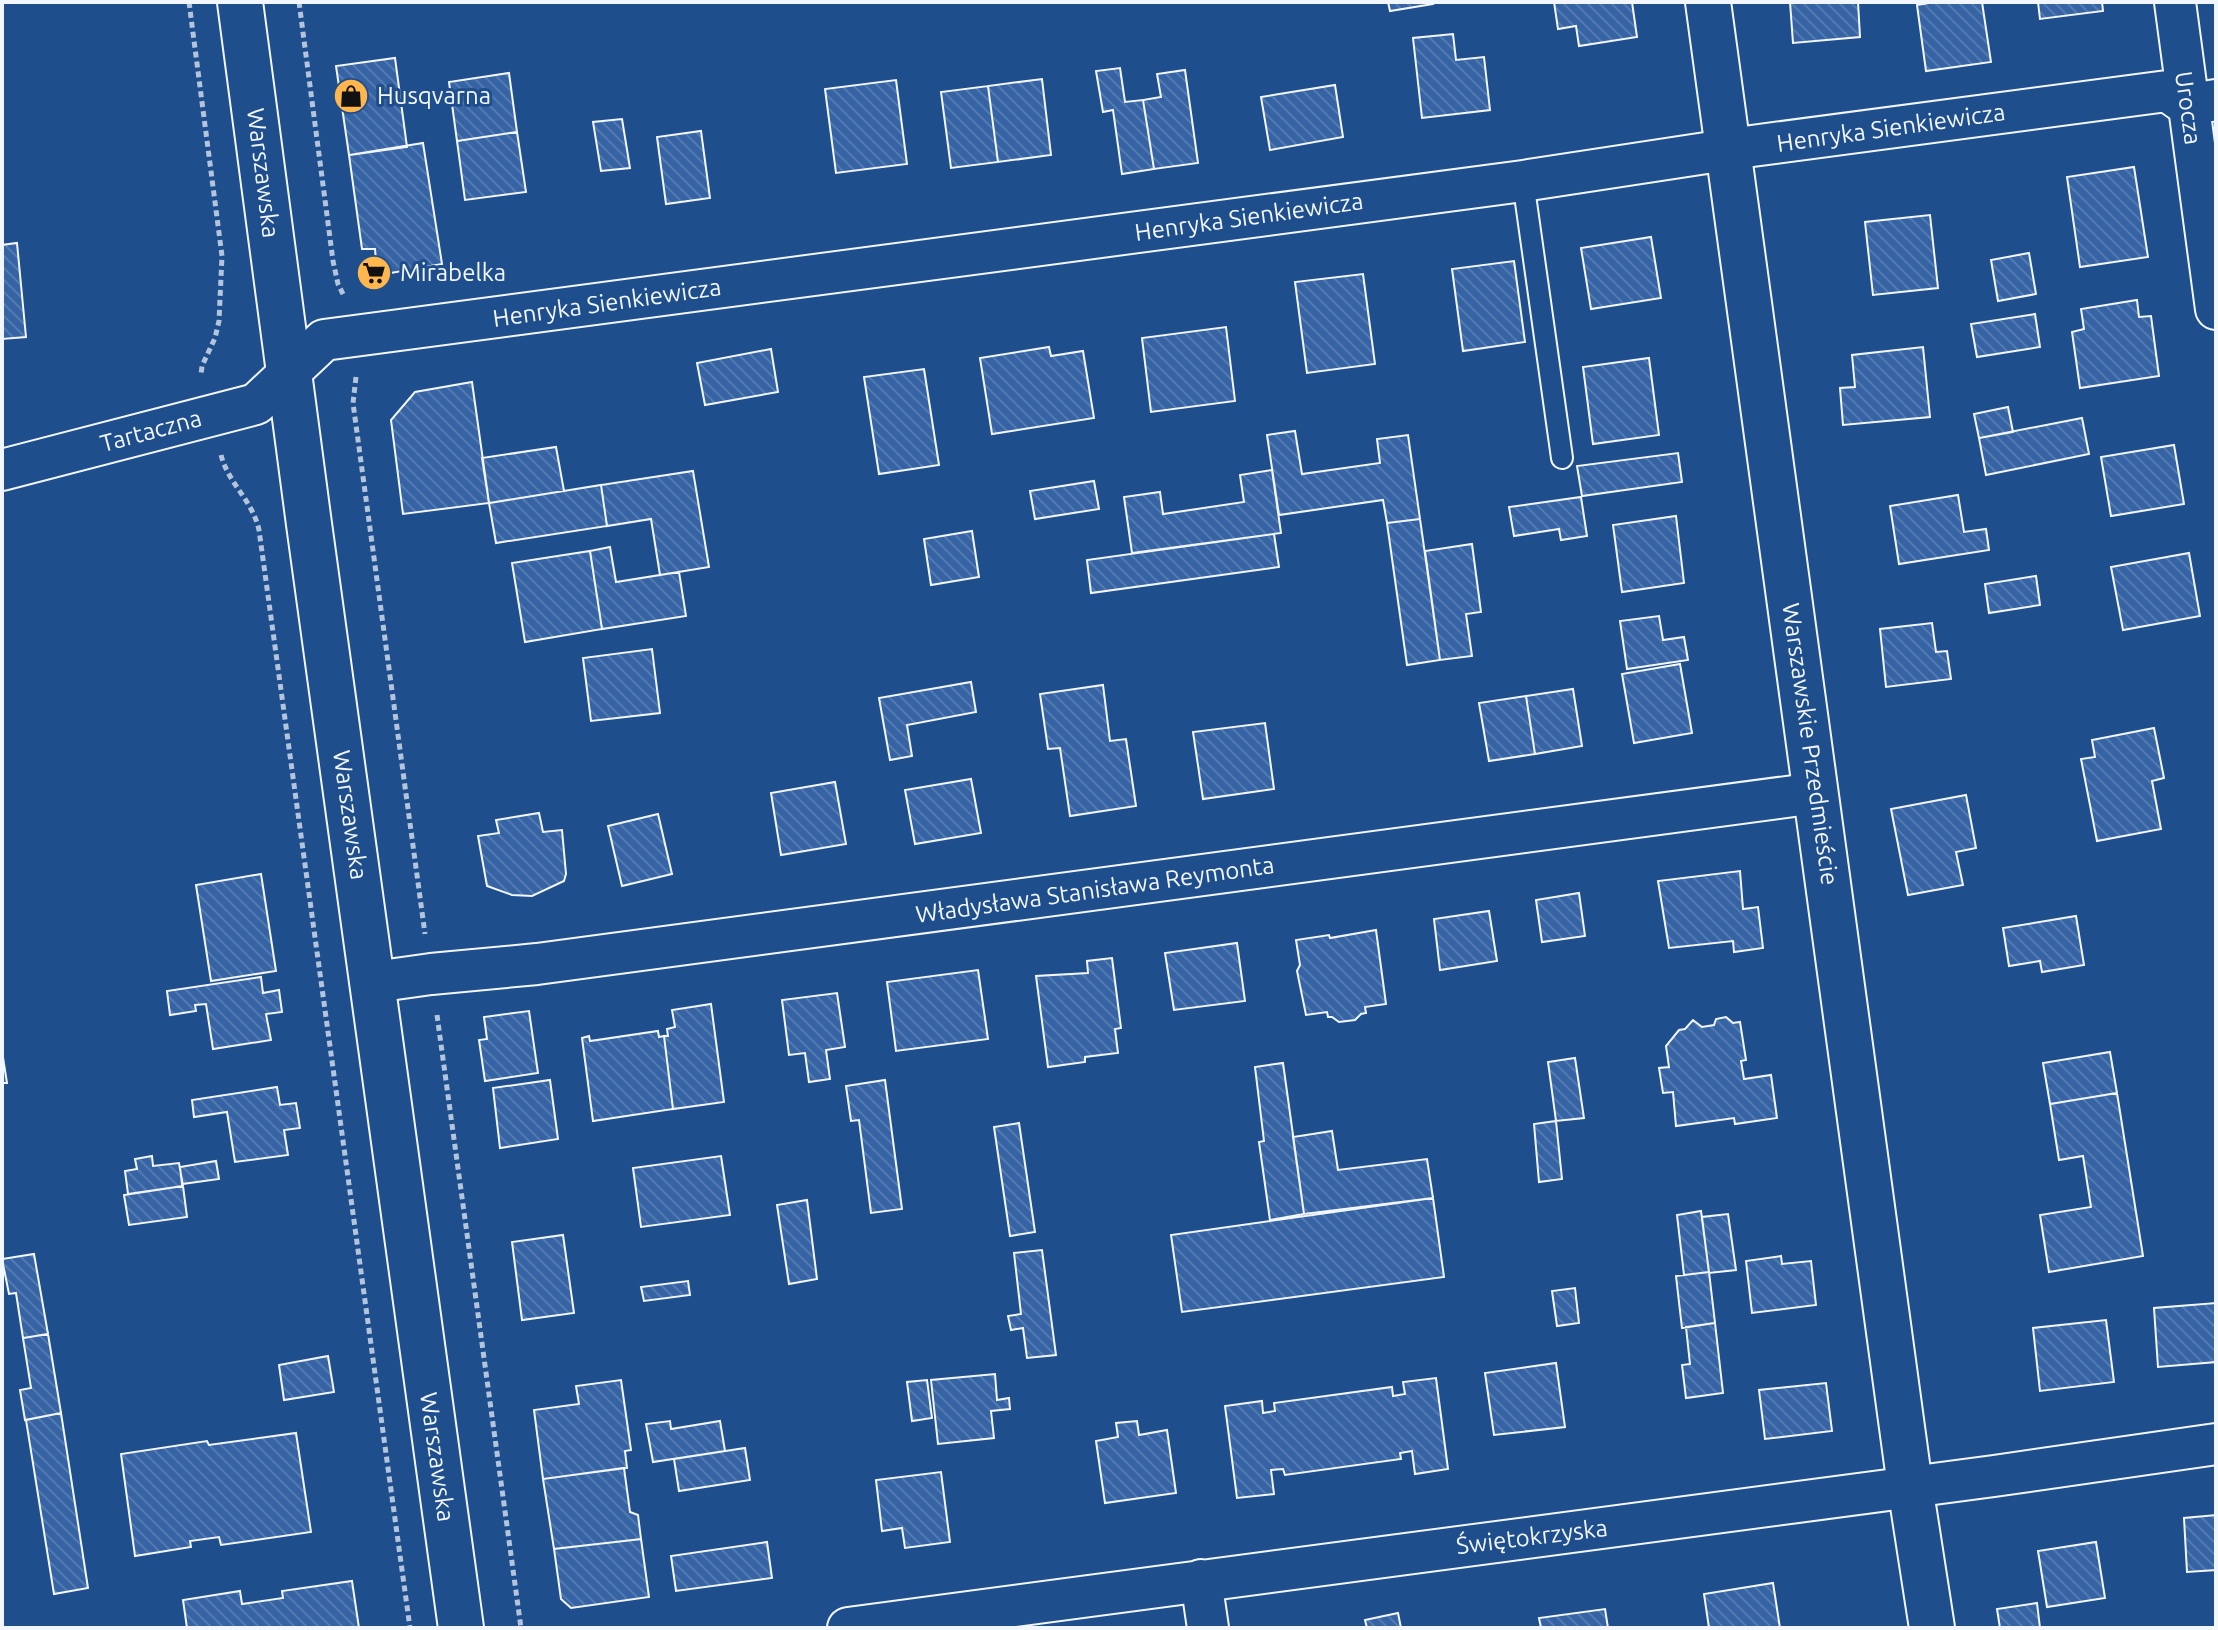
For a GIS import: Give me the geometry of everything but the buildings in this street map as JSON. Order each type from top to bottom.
[{"type":"street","name":"Warszawska","points":[[240,2],[461,1628]]},
{"type":"street","name":"Warszawskie Przedmieście","points":[[1708,2],[1910,1486],[1932,1628]]},
{"type":"street","name":"Urocza","points":[[2175,2],[2202,102],[2216,309]]},
{"type":"street","name":"Henryka Sienkiewicza","points":[[290,372],[324,340],[1523,181],[2167,91],[2202,102]]},
{"type":"street","name":"Tartaczna","points":[[2,470],[256,404],[290,372]]},
{"type":"street","name":"Władysława Stanisława Reymonta","points":[[374,982],[584,958],[1816,793]]},
{"type":"street","name":"Świętokrzyska","points":[[848,1628],[2216,1444]]},
{"type":"street","points":[[1201,1580],[1208,1628]]},
{"type":"lane","points":[[1523,181],[1562,458]]},
{"type":"path","points":[[189,2],[222,256],[219,321],[202,366],[202,378]]},
{"type":"path","points":[[299,2],[333,261],[338,284],[349,303]]},
{"type":"path","points":[[358,369],[353,403],[427,943]]},
{"type":"path","points":[[222,460],[226,471],[251,506],[259,530],[410,1628]]},
{"type":"path","points":[[435,1006],[521,1628]]},
{"type":"place","name":"Husqvarna","points":[[351,96]]},
{"type":"place","name":"Mirabelka","points":[[374,273]]}]
